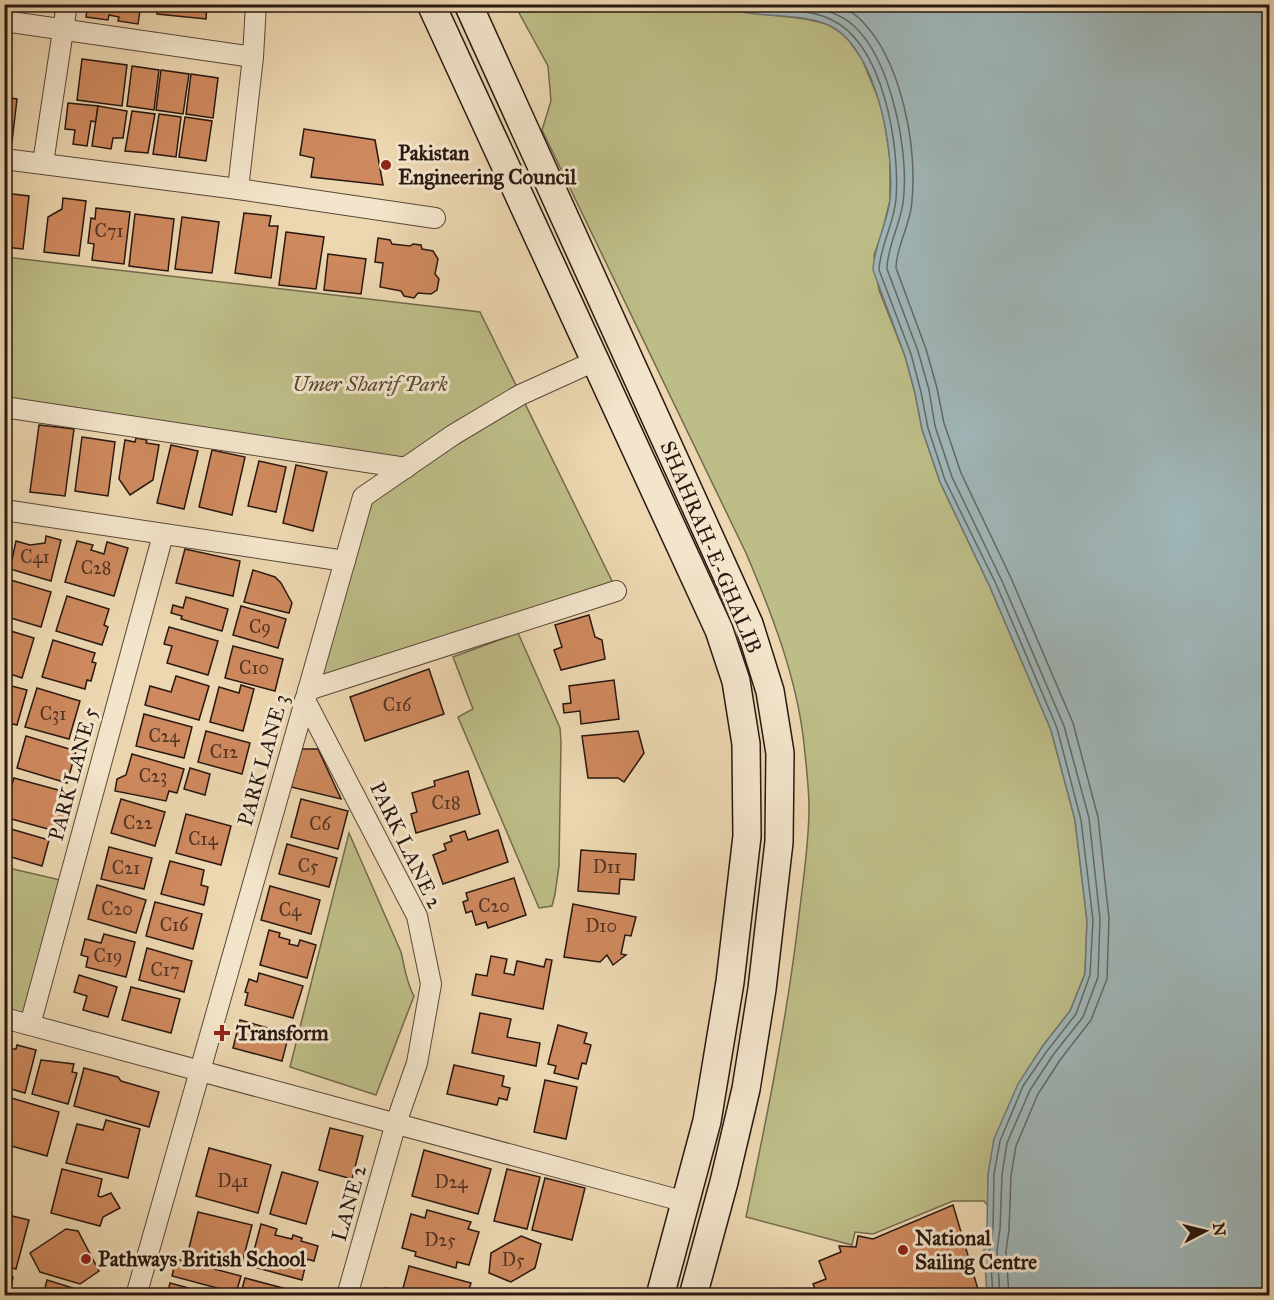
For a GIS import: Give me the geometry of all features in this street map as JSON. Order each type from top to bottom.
[{"type":"main road","name":"SHAHRAH-E-GHALIB","points":[[431,4],[719,630],[736,681],[746,744],[747,836],[730,982],[708,1115],[686,1202]]},
{"type":"main road","name":"SHAHRAH-E-GHALIB","points":[[468,4],[749,624],[770,691],[780,753],[779,842],[762,989],[746,1089],[730,1159]]},
{"type":"main road","points":[[708,1115],[709,1121],[717,1129],[728,1131],[737,1125]]},
{"type":"main road","points":[[693,1296],[730,1159],[722,1152],[711,1149],[699,1155]]},
{"type":"main road","points":[[660,1296],[686,1202]]},
{"type":"street","points":[[43,163],[68,4]]},
{"type":"street","points":[[238,189],[253,57],[256,4]]},
{"type":"street","points":[[4,21],[253,57]]},
{"type":"street","points":[[4,159],[238,189],[435,218]]},
{"type":"street","name":"PARK LANE 3","points":[[136,1296],[363,497],[453,435],[520,395],[595,361]]},
{"type":"street","points":[[4,407],[406,468]]},
{"type":"street","points":[[4,510],[345,561]]},
{"type":"street","name":"PARK LANE 5","points":[[30,1025],[163,535]]},
{"type":"street","points":[[307,695],[616,591]]},
{"type":"street","name":"PARK LANE 2","points":[[307,695],[417,915],[431,984],[417,1063],[396,1123]]},
{"type":"street","points":[[4,1018],[686,1202]]},
{"type":"street","name":"LANE 2","points":[[347,1296],[396,1123]]},
{"type":"green space","points":[[507,5],[719,5],[731,10],[827,24],[845,35],[862,59],[883,110],[890,160],[890,200],[874,255],[879,290],[905,356],[922,429],[940,482],[990,587],[1051,730],[1075,820],[1087,921],[1085,974],[1070,1011],[1042,1047],[988,1174],[988,1206],[984,1201],[953,1201],[873,1234],[855,1232],[852,1245],[746,1217],[782,1030],[806,862],[809,800],[801,719],[782,647],[746,553],[542,130],[551,101],[548,66],[518,11]]},
{"type":"green space","name":"Umer Sharif Park","points":[[5,257],[480,312],[614,585],[310,685],[363,497],[398,473],[5,415]]},
{"type":"green space","points":[[518,633],[560,728],[559,866],[552,906],[539,908],[458,717],[473,709],[453,657]]},
{"type":"green space","points":[[349,833],[401,952],[407,980],[414,996],[376,1095],[290,1067]]},
{"type":"green space","points":[[4,867],[69,882],[30,1025],[5,1018]]},
{"type":"water","points":[[719,5],[1269,5],[1269,1295],[987,1295],[984,1249],[987,1229],[988,1174],[994,1139],[1018,1084],[1042,1047],[1070,1011],[1085,974],[1087,921],[1075,820],[1051,730],[990,587],[940,482],[922,429],[905,356],[873,270],[890,200],[891,179],[885,128],[870,76],[858,53],[844,35],[826,24],[800,18],[732,10]]},
{"type":"building","points":[[88,4],[141,4],[138,24],[118,21],[119,17],[109,15],[108,20],[86,17]]},
{"type":"building","points":[[158,4],[207,4],[206,19],[157,14]]},
{"type":"building","points":[[82,59],[127,65],[122,106],[77,100]]},
{"type":"building","points":[[132,66],[159,70],[154,110],[127,106]]},
{"type":"building","points":[[161,70],[189,74],[183,114],[156,110]]},
{"type":"building","points":[[191,74],[218,78],[213,118],[186,114]]},
{"type":"building","points":[[4,97],[17,99],[12,142],[4,141]]},
{"type":"building","points":[[68,103],[98,106],[96,122],[91,121],[87,146],[73,144],[75,130],[65,129]]},
{"type":"building","points":[[98,106],[127,111],[123,138],[113,138],[111,149],[92,146]]},
{"type":"building","points":[[132,111],[155,114],[148,153],[125,151]]},
{"type":"building","points":[[159,114],[181,117],[176,157],[153,154]]},
{"type":"building","points":[[185,117],[212,121],[206,161],[179,157]]},
{"type":"building","name":"Pakistan Engineering Council","points":[[304,129],[375,140],[383,185],[311,177],[314,158],[300,155]]},
{"type":"building","points":[[4,193],[29,196],[23,249],[4,247]]},
{"type":"building","points":[[63,198],[86,201],[79,256],[44,252],[48,217],[62,209]]},
{"type":"building","points":[[96,208],[130,212],[124,264],[92,260],[94,244],[88,243],[91,218],[95,219]]},
{"type":"building","points":[[244,213],[271,216],[269,226],[278,226],[271,278],[235,273]]},
{"type":"building","points":[[135,214],[174,219],[168,271],[129,266]]},
{"type":"building","points":[[182,217],[219,222],[212,273],[175,269]]},
{"type":"building","points":[[286,232],[324,237],[316,289],[279,285]]},
{"type":"building","points":[[378,238],[390,240],[392,244],[421,245],[422,249],[433,251],[438,259],[435,274],[439,279],[437,290],[431,294],[418,293],[414,298],[404,296],[401,291],[380,287],[383,263],[375,262]]},
{"type":"building","points":[[328,254],[366,259],[361,294],[324,290]]},
{"type":"building","points":[[39,425],[74,429],[65,496],[30,492]]},
{"type":"building","points":[[82,437],[115,442],[108,496],[75,491]]},
{"type":"building","points":[[136,438],[147,440],[146,443],[159,445],[153,480],[130,495],[119,479],[125,440],[135,442]]},
{"type":"building","points":[[171,445],[198,451],[184,509],[157,503]]},
{"type":"building","points":[[212,450],[245,457],[232,515],[199,507]]},
{"type":"building","points":[[259,461],[286,467],[276,512],[248,506]]},
{"type":"building","points":[[296,465],[327,472],[313,531],[283,523]]},
{"type":"building","points":[[46,536],[61,540],[51,581],[10,569],[16,541],[30,545],[45,543]]},
{"type":"building","points":[[77,541],[93,545],[91,550],[104,554],[107,542],[128,548],[114,596],[65,582]]},
{"type":"building","points":[[185,549],[240,561],[233,596],[176,583]]},
{"type":"building","points":[[253,570],[275,577],[281,583],[292,603],[289,613],[244,602]]},
{"type":"building","points":[[4,578],[51,592],[41,627],[4,616]]},
{"type":"building","points":[[67,596],[109,609],[104,625],[108,627],[102,645],[56,631]]},
{"type":"building","points":[[186,597],[228,609],[222,631],[181,619],[182,616],[171,613],[173,605],[183,608]]},
{"type":"building","points":[[241,606],[286,619],[278,648],[233,635]]},
{"type":"building","points":[[589,615],[595,637],[602,640],[605,659],[561,670],[554,650],[562,647],[555,625]]},
{"type":"building","points":[[169,627],[218,641],[208,675],[167,663],[172,646],[164,644]]},
{"type":"building","points":[[4,629],[34,638],[22,678],[4,672]]},
{"type":"building","points":[[53,640],[95,653],[92,662],[96,663],[91,681],[87,680],[85,689],[42,677]]},
{"type":"building","points":[[233,646],[283,659],[275,691],[225,678]]},
{"type":"building","points":[[429,669],[444,714],[365,741],[350,697]]},
{"type":"building","points":[[176,676],[209,686],[199,720],[145,705],[150,686],[171,692]]},
{"type":"building","points":[[614,680],[619,719],[581,724],[580,711],[564,713],[563,704],[571,703],[569,686]]},
{"type":"building","points":[[4,684],[27,690],[17,725],[4,722]]},
{"type":"building","points":[[241,685],[254,689],[243,731],[210,722],[219,687],[239,693]]},
{"type":"building","points":[[37,688],[80,701],[69,739],[25,727]]},
{"type":"building","points":[[144,714],[192,727],[184,758],[136,746]]},
{"type":"building","points":[[4,730],[11,732],[4,756]]},
{"type":"building","points":[[206,731],[250,743],[242,774],[198,762]]},
{"type":"building","points":[[638,731],[644,753],[624,782],[618,778],[588,778],[582,736]]},
{"type":"building","points":[[26,736],[76,751],[67,783],[17,768]]},
{"type":"building","points":[[302,749],[318,749],[341,799],[291,787]]},
{"type":"building","points":[[132,754],[184,769],[177,793],[169,791],[166,801],[115,791],[117,779],[126,775]]},
{"type":"building","points":[[190,768],[210,774],[205,795],[184,789]]},
{"type":"building","points":[[468,771],[480,814],[416,833],[411,814],[417,812],[412,793],[435,786],[434,781]]},
{"type":"building","points":[[14,778],[62,791],[58,805],[66,807],[59,832],[4,817],[4,809]]},
{"type":"building","points":[[121,799],[165,812],[155,846],[111,833]]},
{"type":"building","points":[[301,799],[348,811],[338,849],[291,837]]},
{"type":"building","points":[[186,814],[231,826],[221,865],[176,853]]},
{"type":"building","points":[[4,827],[49,840],[42,866],[4,855]]},
{"type":"building","points":[[498,830],[508,862],[443,884],[433,855],[446,850],[444,844],[452,841],[450,836],[465,831],[468,840]]},
{"type":"building","points":[[287,844],[337,858],[329,887],[279,874]]},
{"type":"building","points":[[109,847],[152,858],[144,889],[101,879]]},
{"type":"building","points":[[581,850],[636,854],[634,880],[620,879],[619,894],[578,891]]},
{"type":"building","points":[[170,861],[204,870],[201,885],[208,887],[204,905],[161,894]]},
{"type":"building","points":[[514,878],[526,915],[488,928],[486,922],[476,925],[472,911],[466,913],[463,902],[468,900],[466,893]]},
{"type":"building","points":[[97,885],[146,900],[136,933],[88,919]]},
{"type":"building","points":[[270,886],[320,900],[311,934],[261,920]]},
{"type":"building","points":[[155,902],[202,914],[193,949],[146,936]]},
{"type":"building","points":[[573,904],[636,917],[631,936],[625,935],[621,954],[626,955],[613,965],[607,955],[600,962],[564,957]]},
{"type":"building","points":[[269,930],[280,933],[279,937],[290,940],[289,944],[298,946],[300,940],[316,945],[307,978],[260,965]]},
{"type":"building","points":[[104,934],[135,942],[126,977],[86,967],[88,957],[81,955],[85,939],[101,943]]},
{"type":"building","points":[[147,948],[192,961],[184,992],[139,980]]},
{"type":"building","points":[[491,956],[507,959],[504,973],[514,975],[517,961],[544,967],[546,959],[552,960],[543,1009],[472,995],[476,974],[487,976]]},
{"type":"building","points":[[259,973],[303,986],[293,1018],[245,1005],[248,993],[245,992],[249,979],[257,982]]},
{"type":"building","points":[[79,975],[117,987],[108,1017],[83,1010],[87,996],[74,992]]},
{"type":"building","points":[[131,987],[180,999],[171,1033],[122,1020]]},
{"type":"building","points":[[480,1013],[511,1019],[507,1037],[540,1043],[536,1066],[472,1053]]},
{"type":"building","points":[[240,1020],[289,1034],[282,1061],[233,1048]]},
{"type":"building","points":[[558,1025],[587,1033],[584,1043],[591,1045],[586,1064],[582,1063],[578,1079],[554,1073],[556,1066],[548,1064]]},
{"type":"building","points":[[17,1045],[36,1050],[25,1093],[4,1087],[4,1049],[16,1049]]},
{"type":"building","points":[[41,1060],[74,1064],[72,1072],[77,1073],[68,1104],[32,1094]]},
{"type":"building","points":[[454,1065],[504,1076],[502,1086],[510,1088],[507,1100],[499,1098],[497,1105],[447,1094]]},
{"type":"building","points":[[84,1068],[159,1092],[149,1127],[74,1106]]},
{"type":"building","points":[[545,1080],[577,1087],[566,1139],[534,1132]]},
{"type":"building","points":[[8,1097],[59,1112],[47,1156],[4,1144],[4,1108]]},
{"type":"building","points":[[106,1120],[140,1129],[128,1178],[66,1163],[77,1124],[103,1130]]},
{"type":"building","points":[[330,1128],[363,1136],[352,1179],[319,1170]]},
{"type":"building","points":[[209,1148],[271,1165],[258,1213],[196,1196]]},
{"type":"building","points":[[424,1150],[491,1169],[478,1214],[412,1196]]},
{"type":"building","points":[[4,1163],[11,1164],[4,1189]]},
{"type":"building","points":[[62,1169],[102,1179],[98,1196],[111,1193],[120,1208],[103,1217],[100,1226],[51,1213]]},
{"type":"building","points":[[507,1169],[540,1177],[527,1229],[494,1221]]},
{"type":"building","points":[[282,1172],[318,1182],[306,1224],[270,1214]]},
{"type":"building","points":[[545,1178],[585,1188],[572,1240],[532,1230]]},
{"type":"building","name":"National Sailing Centre","points":[[953,1205],[980,1296],[818,1296],[813,1284],[826,1279],[819,1261],[841,1252],[839,1246],[856,1247],[858,1236],[873,1239]]},
{"type":"building","points":[[427,1210],[471,1222],[468,1229],[479,1232],[469,1265],[457,1262],[456,1268],[415,1256],[416,1252],[402,1248],[411,1214],[425,1218]]},
{"type":"building","points":[[198,1212],[252,1225],[241,1267],[188,1252]]},
{"type":"building","points":[[4,1214],[29,1220],[16,1269],[4,1266]]},
{"type":"building","points":[[261,1224],[277,1229],[275,1235],[292,1239],[293,1235],[302,1238],[301,1241],[318,1246],[314,1261],[307,1259],[302,1280],[250,1266]]},
{"type":"building","points":[[66,1229],[78,1231],[99,1271],[80,1284],[40,1272],[30,1253]]},
{"type":"building","points":[[521,1236],[541,1244],[535,1268],[511,1282],[489,1273],[491,1253]]},
{"type":"building","points":[[176,1259],[241,1276],[236,1293],[172,1276]]},
{"type":"building","points":[[409,1266],[471,1283],[467,1296],[383,1296],[386,1288],[402,1292]]},
{"type":"building","points":[[4,1275],[13,1277],[9,1296],[4,1296]]},
{"type":"building","points":[[245,1278],[306,1294],[306,1296],[245,1296],[241,1293]]},
{"type":"building","points":[[47,1280],[76,1289],[74,1296],[43,1296]]},
{"type":"building","points":[[170,1283],[218,1296],[167,1296]]},
{"type":"place","name":"Pakistan Engineering Council","points":[[386,165]]},
{"type":"place","name":"Transform","points":[[222,1033]]},
{"type":"place","name":"National Sailing Centre","points":[[903,1250]]},
{"type":"place","name":"Pathways British School","points":[[86,1259]]}]
